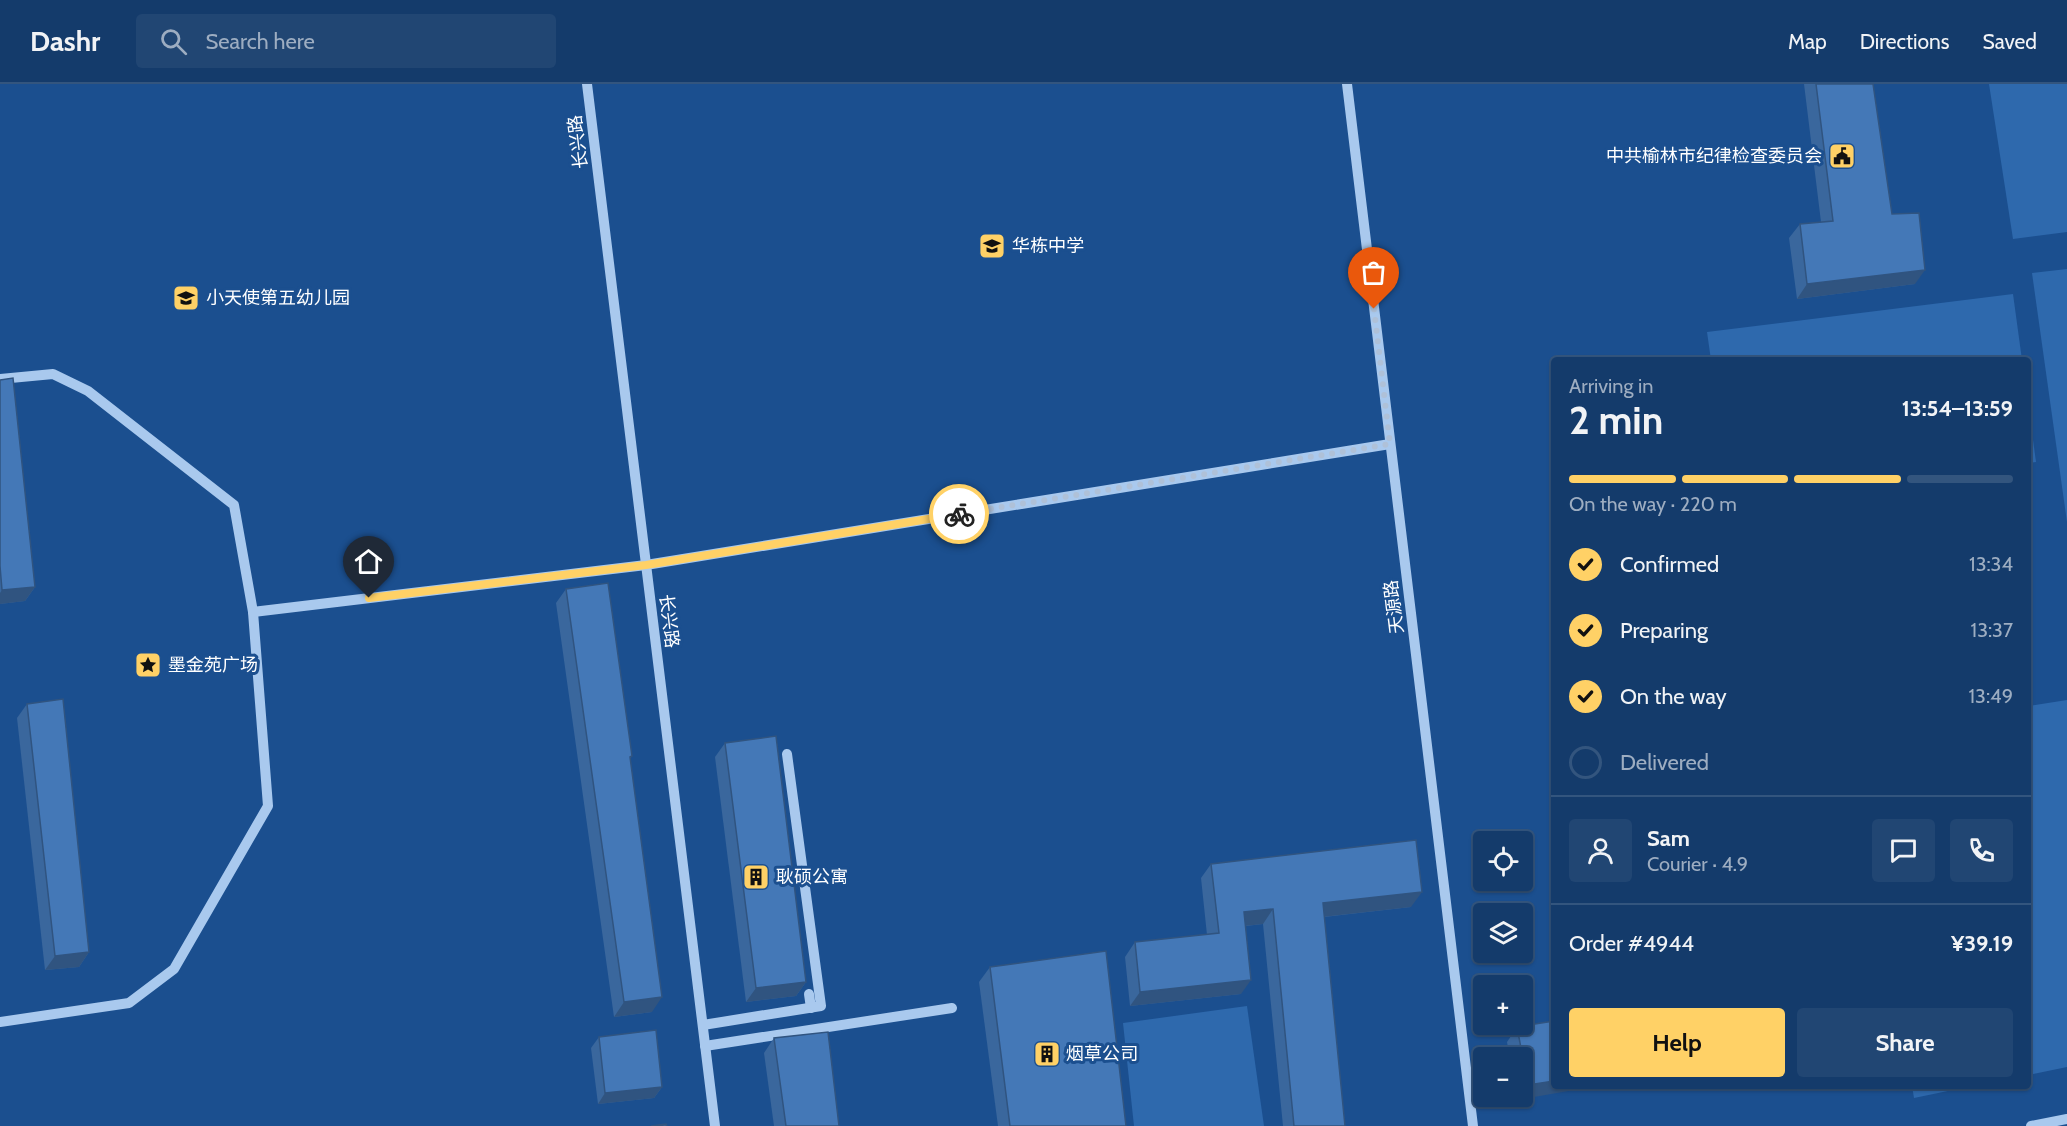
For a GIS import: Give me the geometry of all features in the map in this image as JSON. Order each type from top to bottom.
[{"type":"street","name":"长兴路","points":[[587,84],[715,1126]]},
{"type":"street","name":"天源路","points":[[1347,84],[1473,1126]]},
{"type":"street","points":[[0,379],[53,374],[88,391],[234,505],[253,612],[268,806],[174,969],[129,1003],[0,1022]]},
{"type":"street","points":[[253,612],[646,565],[1390,444]]},
{"type":"street","points":[[703,1025],[820,1006],[787,754]]},
{"type":"street","points":[[809,994],[811,1008]]},
{"type":"street","points":[[705,1046],[952,1008]]},
{"type":"street","points":[[2031,1126],[2067,1119]]},
{"type":"shaded area","points":[[1989,84],[2067,84],[2067,232],[2013,239]]},
{"type":"shaded area","points":[[2067,269],[2067,522],[2032,273]]},
{"type":"shaded area","points":[[2013,294],[2022,357],[1711,357],[1707,332]]},
{"type":"shaded area","points":[[2031,425],[2036,462],[2031,463]]},
{"type":"shaded area","points":[[2067,700],[2067,1067],[2031,1074],[2031,706]]},
{"type":"shaded area","points":[[1247,1006],[1264,1126],[1134,1126],[1123,1023]]},
{"type":"shaded area","points":[[1912,1089],[1958,1089],[1914,1098]]},
{"type":"building","name":"中共榆林市纪律检查委员会","points":[[1816,84],[1873,84],[1892,214],[1919,213],[1925,270],[1807,284],[1800,224],[1833,221]]},
{"type":"building","points":[[13,378],[35,587],[2,590],[0,380]]},
{"type":"building","points":[[608,583],[662,997],[624,1002],[566,589]]},
{"type":"building","points":[[63,699],[89,952],[55,956],[27,704]]},
{"type":"building","name":"耿硕公寓","points":[[776,736],[806,982],[756,988],[725,743]]},
{"type":"building","points":[[1416,840],[1422,892],[1323,903],[1345,1126],[1294,1126],[1273,909],[1244,912],[1251,980],[1140,992],[1135,942],[1219,933],[1211,864]]},
{"type":"building","name":"烟草公司","points":[[1106,951],[1126,1126],[1010,1126],[990,967]]},
{"type":"building","points":[[1551,1021],[1551,1081],[1533,1084],[1533,1047],[1521,1047],[1519,1035],[1533,1035],[1533,1024]]},
{"type":"building","points":[[656,1030],[662,1087],[605,1093],[599,1037]]},
{"type":"building","points":[[828,1032],[839,1126],[786,1126],[774,1038]]},
{"type":"way so far","points":[[959,514],[1390,444],[1374,309]]},
{"type":"place","name":"中共榆林市纪律检查委员会","points":[[1842,156]]},
{"type":"place","name":"华栋中学","points":[[992,246]]},
{"type":"place","name":"小天使第五幼儿园","points":[[186,298]]},
{"type":"place","name":"墨金苑广场","points":[[148,665]]},
{"type":"place","name":"耿硕公寓","points":[[756,877]]},
{"type":"place","name":"烟草公司","points":[[1047,1054]]},
{"type":"route","points":[[369,598],[646,565],[959,514]]}]
